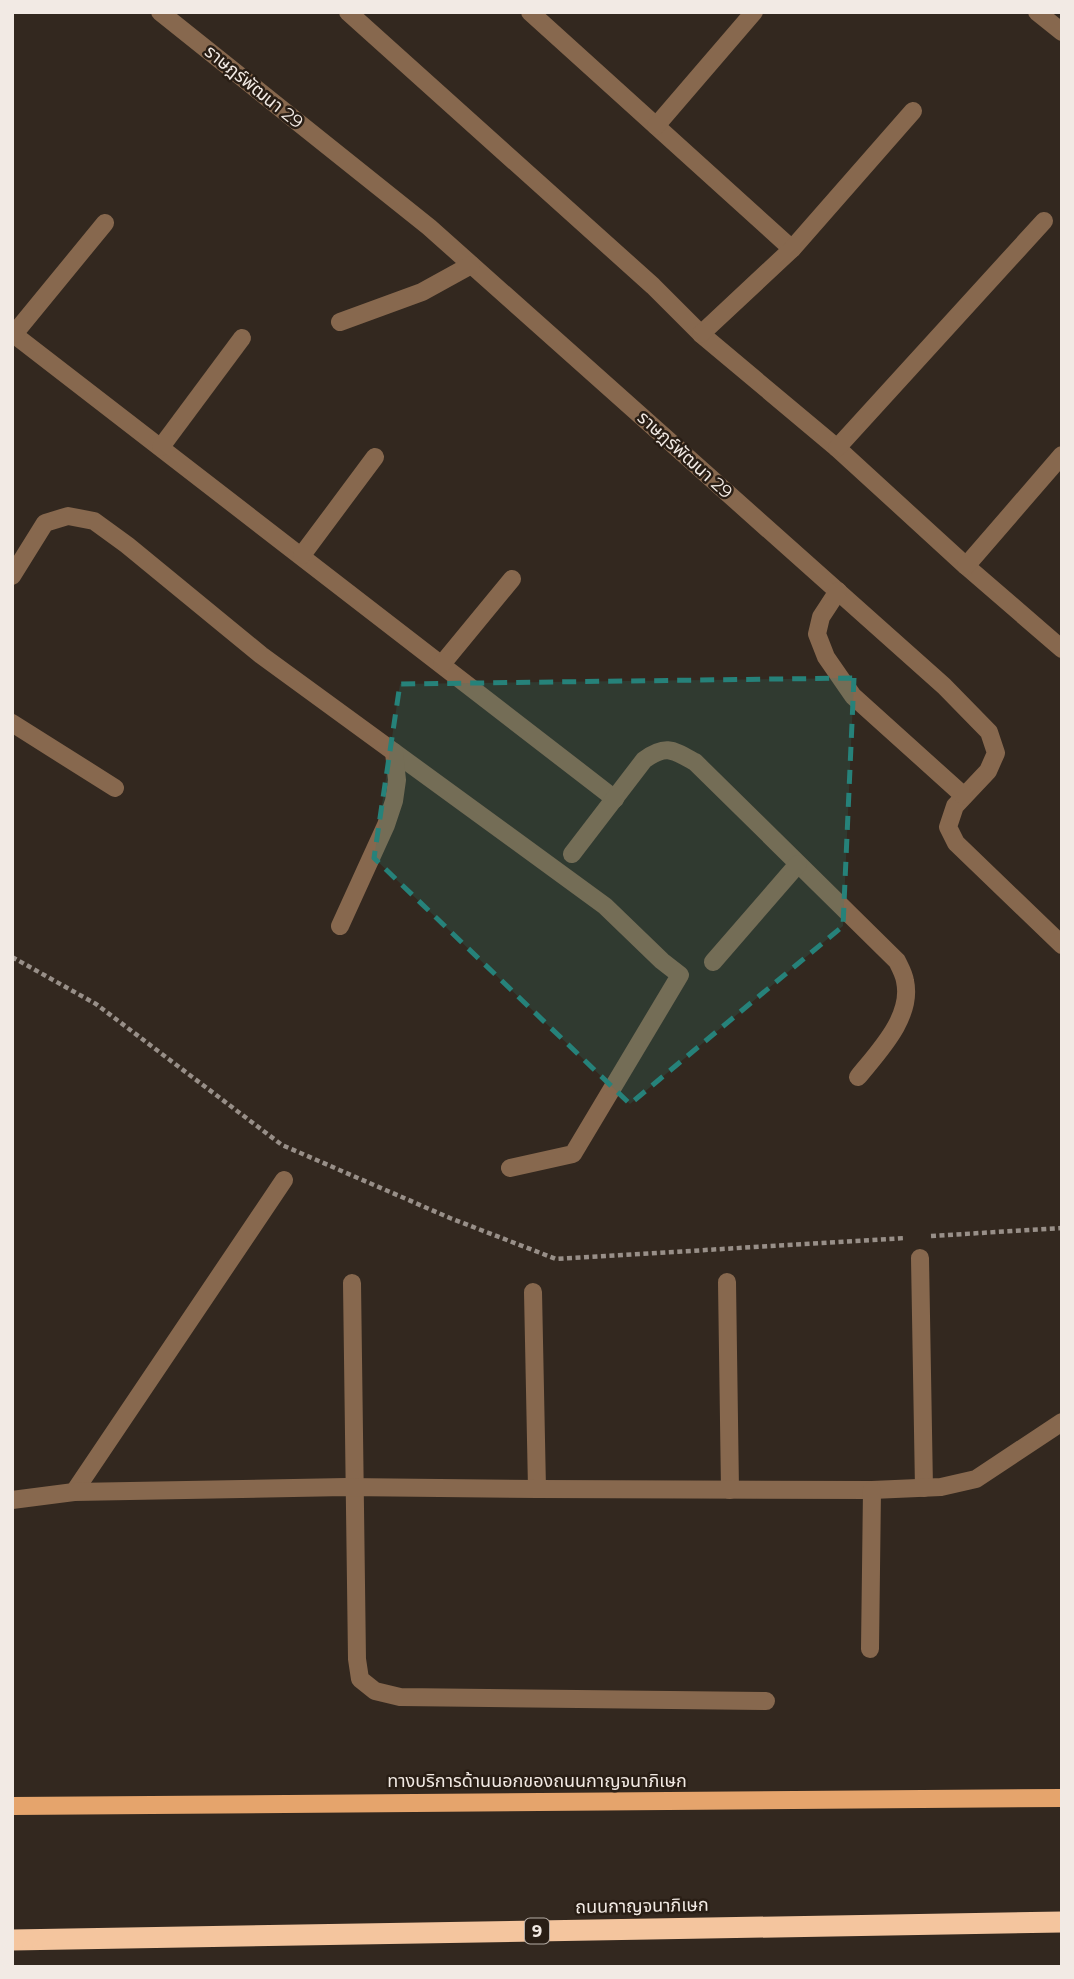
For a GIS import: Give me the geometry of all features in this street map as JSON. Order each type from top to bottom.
[{"type":"highway","name":"ถนนกาญจนาภิเษก","points":[[12,1940],[1062,1922]]},
{"type":"main road","name":"ทางบริการด้านนอกของถนนกาญจนาภิเษก","points":[[12,1806],[1062,1798]]},
{"type":"street","name":"ราษฎร์พัฒนา 29","points":[[160,12],[429,227],[944,686],[989,732],[996,753],[988,771],[955,806],[948,827],[956,843],[1062,945]]},
{"type":"street","points":[[348,12],[653,286],[701,334],[837,448],[1062,649]]},
{"type":"street","points":[[530,12],[792,249]]},
{"type":"street","points":[[656,126],[754,12]]},
{"type":"street","points":[[1037,12],[1062,32]]},
{"type":"street","points":[[701,334],[792,249],[913,111]]},
{"type":"street","points":[[837,448],[1044,221]]},
{"type":"street","points":[[105,223],[13,333],[615,799]]},
{"type":"street","points":[[341,322],[422,292],[471,265]]},
{"type":"street","points":[[161,447],[242,338]]},
{"type":"street","points":[[966,566],[1062,455]]},
{"type":"street","points":[[302,555],[375,457]]},
{"type":"street","points":[[12,576],[45,523],[68,516],[94,521],[261,655],[605,906],[680,975],[573,1154],[510,1168]]},
{"type":"street","points":[[442,664],[512,579]]},
{"type":"street","points":[[838,591],[821,617],[817,634],[827,657],[853,696],[964,796]]},
{"type":"street","points":[[12,723],[115,788]]},
{"type":"street","points":[[572,854],[644,760],[658,750],[671,750],[695,762],[897,961],[906,982],[905,1005],[892,1034],[858,1077]]},
{"type":"street","points":[[340,926],[386,825],[394,801],[397,780],[394,752]]},
{"type":"street","points":[[713,962],[798,864]]},
{"type":"street","points":[[74,1492],[284,1180]]},
{"type":"street","points":[[919,1258],[924,1488]]},
{"type":"street","points":[[727,1282],[730,1490]]},
{"type":"street","points":[[352,1283],[357,1659],[360,1679],[374,1691],[400,1697],[766,1701]]},
{"type":"street","points":[[533,1292],[537,1489]]},
{"type":"street","points":[[12,1500],[74,1492],[355,1487],[730,1490],[941,1487],[976,1479],[1062,1422]]},
{"type":"street","points":[[870,1649],[872,1490]]},
{"type":"highlighted area","points":[[854,678],[843,926],[630,1104],[374,858],[400,684]]}]
